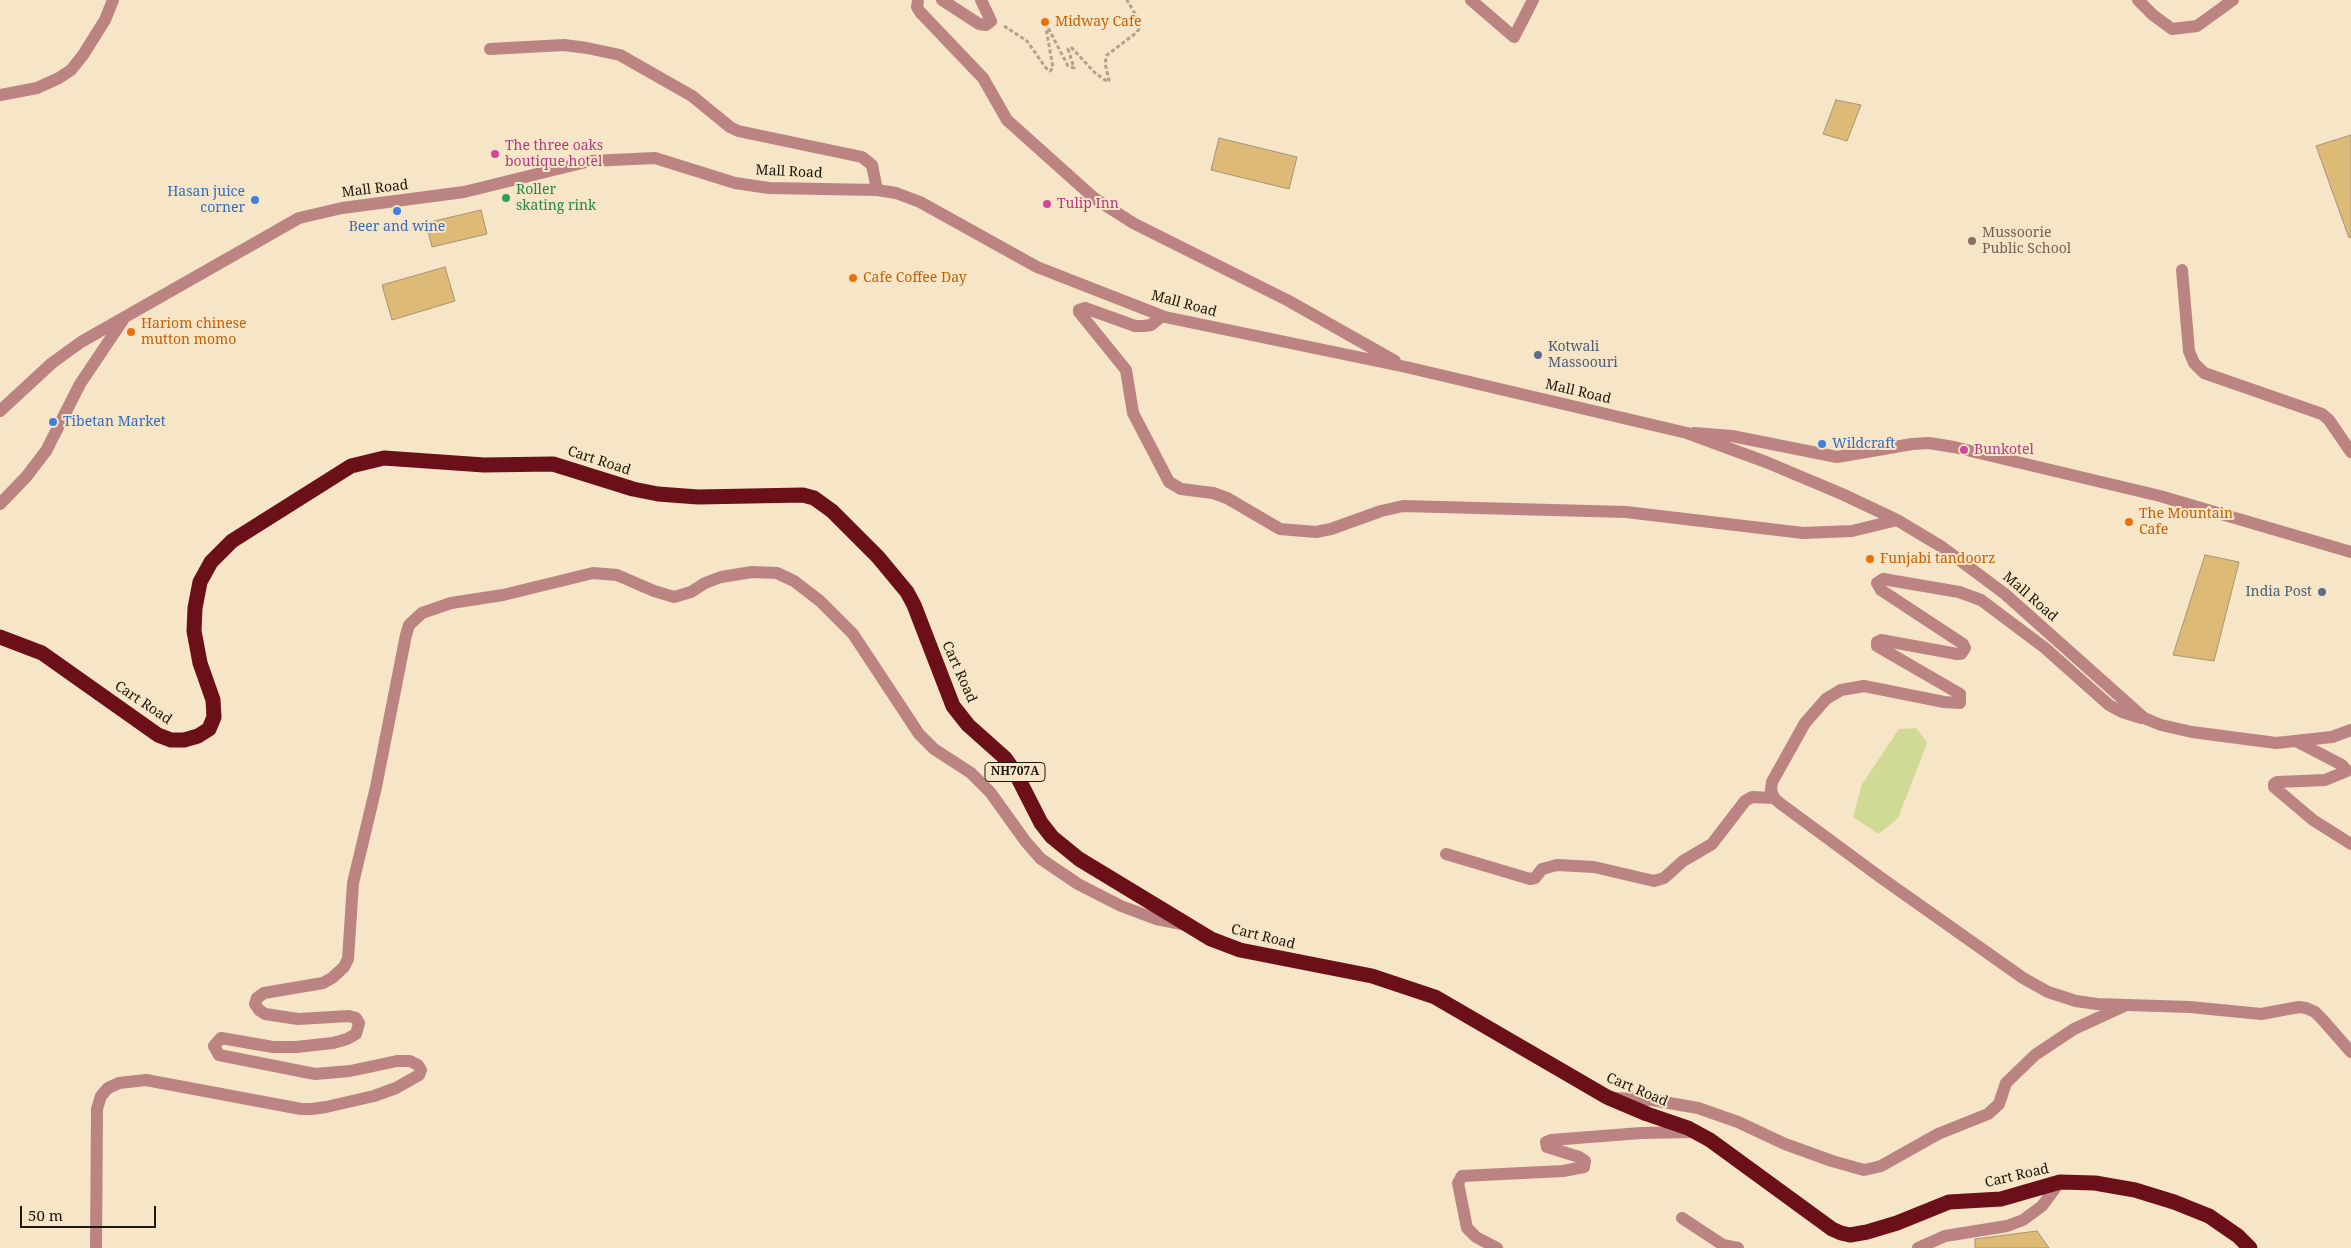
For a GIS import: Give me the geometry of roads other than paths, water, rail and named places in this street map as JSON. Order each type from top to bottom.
[{"type":"highway","name":"Cart Road","points":[[0,638],[42,653],[158,735],[171,740],[184,740],[198,736],[209,728],[214,717],[213,700],[200,663],[194,631],[195,608],[200,582],[211,562],[232,540],[351,466],[384,458],[484,465],[553,464],[633,489],[658,494],[698,497],[803,495],[814,498],[832,511],[878,556],[907,592],[914,605],[953,706],[968,725],[1005,758],[1016,772],[1040,823],[1052,837],[1079,859],[1222,944],[1240,950],[1372,976],[1435,997],[1607,1097],[1697,1132],[1832,1229],[1850,1235],[1897,1223],[1949,1202],[2001,1199],[2060,1182],[2095,1184],[2135,1190],[2174,1202],[2208,1216],[2238,1236],[2250,1248]]},
{"type":"street","points":[[0,95],[37,88],[71,70],[105,20],[113,0]]},
{"type":"street","points":[[918,0],[916,7],[983,78],[1007,120],[1094,198],[1134,224],[1287,300],[1406,367]]},
{"type":"street","points":[[942,0],[980,24],[986,25],[991,21],[981,0]]},
{"type":"street","points":[[1471,0],[1514,37],[1533,0]]},
{"type":"street","points":[[2138,0],[2153,15],[2172,29],[2197,26],[2233,0]]},
{"type":"street","points":[[490,49],[564,46],[587,48],[620,55],[686,92],[738,131],[862,157],[872,165],[877,190]]},
{"type":"street","name":"Mall Road","points":[[0,411],[52,363],[81,342],[299,218],[342,208],[464,192],[590,161],[655,158],[735,184],[769,188],[896,192],[920,202],[1037,267],[1162,316],[1406,367],[1687,433],[1766,462],[1897,520],[1942,547],[2005,594],[2144,718],[2161,726],[2276,743],[2332,737],[2351,730]]},
{"type":"street","points":[[2182,270],[2189,351],[2194,363],[2204,373],[2322,414],[2329,420],[2351,452]]},
{"type":"street","points":[[1162,316],[1151,325],[1135,326],[1085,308],[1079,310],[1126,370],[1133,413],[1169,482],[1182,489],[1227,498],[1280,529],[1316,532],[1331,529],[1382,511],[1418,506],[1626,512],[1803,533],[1852,531],[1897,520]]},
{"type":"street","points":[[0,504],[26,477],[46,451],[80,384],[126,316]]},
{"type":"street","points":[[1687,433],[1712,433],[1732,436],[1837,457],[1912,444],[1929,443],[1954,447],[2160,496],[2351,552]]},
{"type":"street","points":[[96,1248],[97,1109],[101,1096],[108,1088],[119,1083],[146,1080],[301,1109],[312,1109],[374,1096],[396,1088],[420,1075],[421,1070],[418,1065],[410,1061],[397,1061],[350,1071],[315,1074],[219,1055],[214,1046],[221,1038],[272,1047],[296,1047],[347,1039],[356,1034],[359,1023],[356,1018],[349,1016],[289,1018],[265,1014],[258,1010],[257,998],[264,993],[323,983],[344,967],[348,959],[353,884],[376,787],[406,635],[409,625],[422,613],[451,603],[503,595],[593,573],[617,575],[654,591],[674,597],[691,592],[705,583],[721,577],[752,572],[777,572],[794,581],[820,601],[853,634],[919,734],[934,749],[971,773],[990,792],[1026,842],[1041,859],[1078,884],[1121,906],[1156,919],[1187,924]]},
{"type":"street","points":[[2144,718],[2128,715],[2109,704],[2045,648],[1981,600],[1959,592],[1883,580],[1877,583],[1881,590],[1963,644],[1965,648],[1961,654],[1957,654],[1881,640],[1877,642],[1877,646],[1960,694],[1960,703],[1944,702],[1864,686],[1841,690],[1826,699],[1805,722],[1772,782],[1771,790],[1774,798],[1880,877],[2023,978],[2048,992],[2076,1002],[2097,1004],[2129,1004],[2262,1014],[2299,1007],[2306,1008],[2315,1012],[2351,1052]]},
{"type":"street","points":[[2296,742],[2342,765],[2347,771],[2325,780],[2277,782],[2273,786],[2313,820],[2351,844]]},
{"type":"street","points":[[1446,854],[1528,879],[1535,878],[1542,868],[1557,865],[1594,867],[1654,881],[1664,878],[1692,854],[1712,844],[1745,800],[1752,797],[1774,798]]},
{"type":"street","points":[[1607,1097],[1652,1100],[1698,1108],[1738,1122],[1785,1144],[1832,1161],[1857,1168],[1873,1168],[1882,1166],[1938,1134],[1988,1114],[1999,1104],[2006,1083],[2035,1054],[2074,1029],[2129,1004]]},
{"type":"street","points":[[1497,1248],[1476,1237],[1467,1228],[1458,1183],[1462,1176],[1542,1173],[1584,1167],[1584,1161],[1580,1157],[1547,1147],[1546,1142],[1551,1140],[1641,1133],[1697,1132]]},
{"type":"street","points":[[1918,1248],[1945,1236],[2007,1226],[2023,1220],[2042,1206],[2060,1182]]},
{"type":"street","points":[[1682,1218],[1724,1245],[1738,1248]]},
{"type":"place","name":"Midway Cafe","points":[[1045,22]]},
{"type":"place","name":"The three oaks boutique hotel","points":[[495,154]]},
{"type":"place","name":"Roller skating rink","points":[[506,198]]},
{"type":"place","name":"Hasan juice corner","points":[[255,200]]},
{"type":"place","name":"Tulip Inn","points":[[1047,204]]},
{"type":"place","name":"Beer and wine","points":[[397,211]]},
{"type":"place","name":"Mussoorie Public School","points":[[1972,241]]},
{"type":"place","name":"Cafe Coffee Day","points":[[853,278]]},
{"type":"place","name":"Hariom chinese mutton momo","points":[[131,332]]},
{"type":"place","name":"Kotwali Massoouri","points":[[1538,355]]},
{"type":"place","name":"Tibetan Market","points":[[53,422]]},
{"type":"place","name":"Wildcraft","points":[[1822,444]]},
{"type":"place","name":"Bunkotel","points":[[1964,450]]},
{"type":"place","name":"The Mountain Cafe","points":[[2129,522]]},
{"type":"place","name":"Funjabi tandoorz","points":[[1870,559]]},
{"type":"place","name":"India Post","points":[[2322,592]]}]
